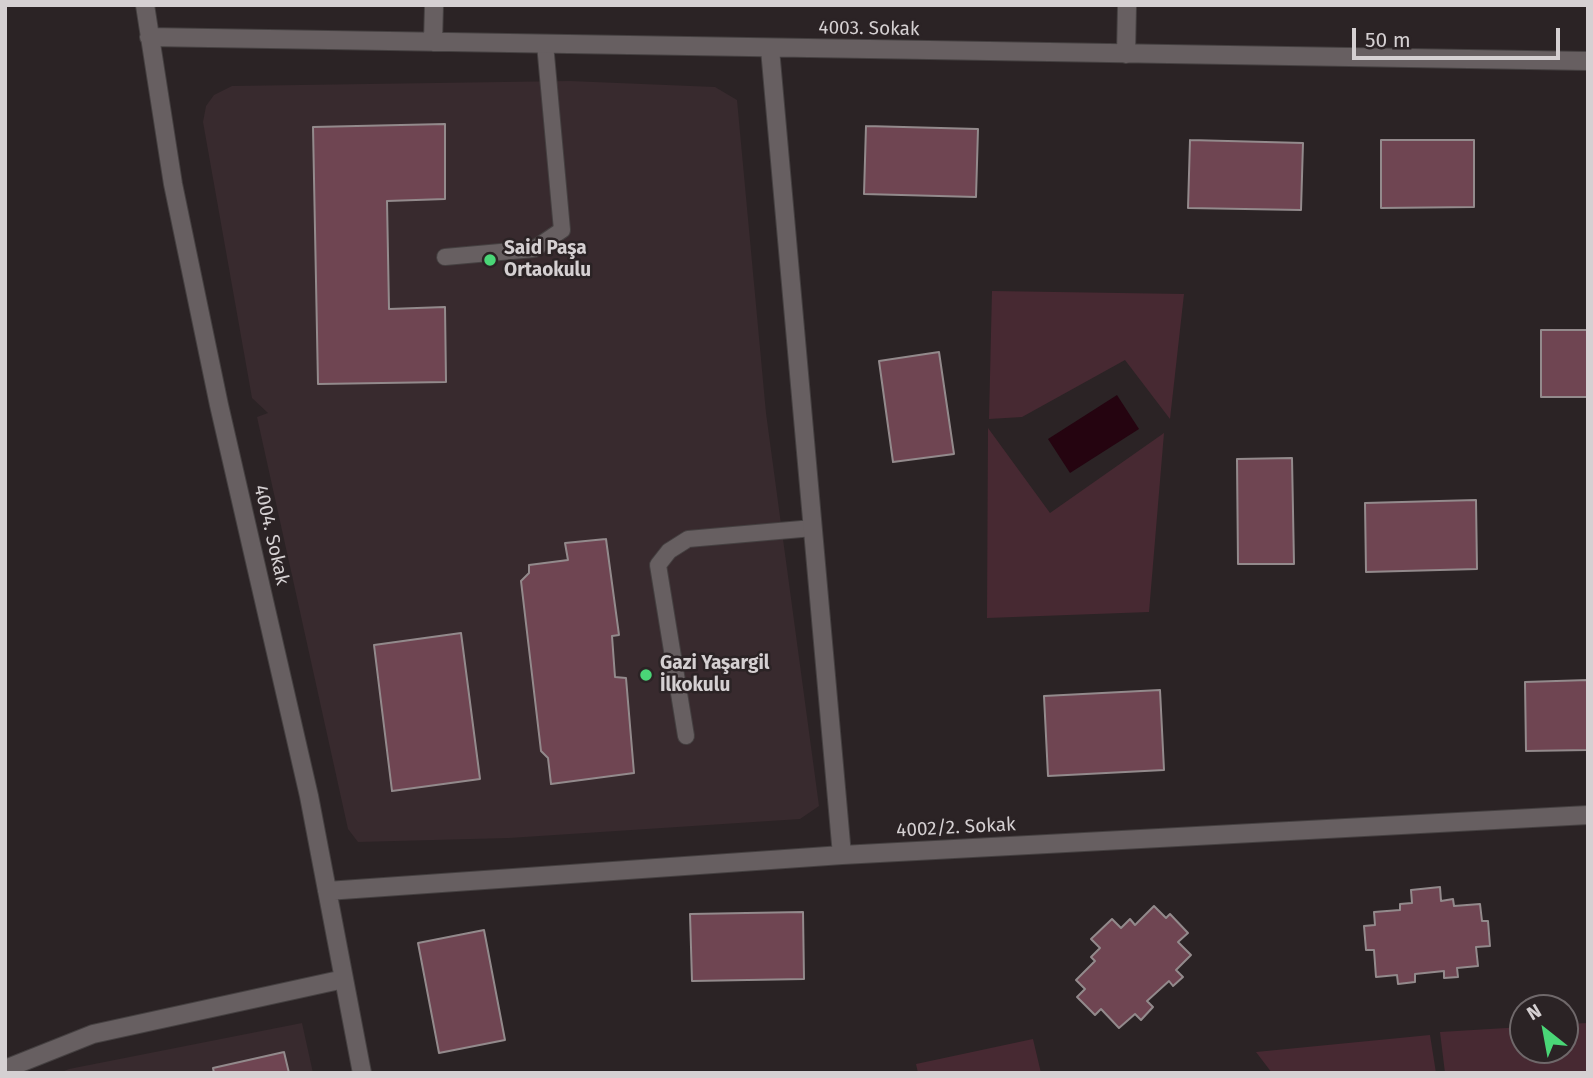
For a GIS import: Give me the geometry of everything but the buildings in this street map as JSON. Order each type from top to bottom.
[{"type":"street","name":"4004. Sokak","points":[[145,5],[173,184],[222,418],[309,796],[362,1073]]},
{"type":"street","points":[[433,42],[434,5]]},
{"type":"street","points":[[1126,54],[1127,5]]},
{"type":"street","name":"4003. Sokak","points":[[149,37],[1588,61]]},
{"type":"street","points":[[770,49],[842,855]]},
{"type":"street","name":"4002/2. Sokak","points":[[327,891],[842,855],[1588,815]]},
{"type":"street","points":[[5,1069],[93,1034],[344,979]]},
{"type":"lane","points":[[445,257],[534,249],[562,230],[545,44]]},
{"type":"lane","points":[[686,736],[659,565],[669,551],[688,539],[813,528]]},
{"type":"shaded area","points":[[570,81],[715,87],[737,100],[766,413],[819,806],[800,819],[509,838],[358,842],[348,829],[257,417],[268,413],[252,398],[203,122],[206,106],[214,95],[232,86]]},
{"type":"shaded area","points":[[992,291],[1184,294],[1170,419],[1125,360],[1022,417],[989,419]]},
{"type":"shaded area","points":[[1117,395],[1139,429],[1070,473],[1048,439]]},
{"type":"shaded area","points":[[988,428],[1050,513],[1164,433],[1149,612],[987,618]]},
{"type":"shaded area","points":[[302,1023],[313,1073],[59,1073],[69,1069]]},
{"type":"shaded area","points":[[1579,1023],[1588,1023],[1588,1073],[1445,1073],[1440,1032],[1509,1028],[1509,1064],[1579,1064]]},
{"type":"shaded area","points":[[1430,1035],[1436,1073],[1272,1073],[1256,1052]]},
{"type":"shaded area","points":[[1033,1039],[1041,1073],[918,1073],[916,1064]]},
{"type":"place","name":"Said Paşa Ortaokulu","points":[[490,260]]},
{"type":"place","name":"Gazi Yaşargil İlkokulu","points":[[646,675]]}]
